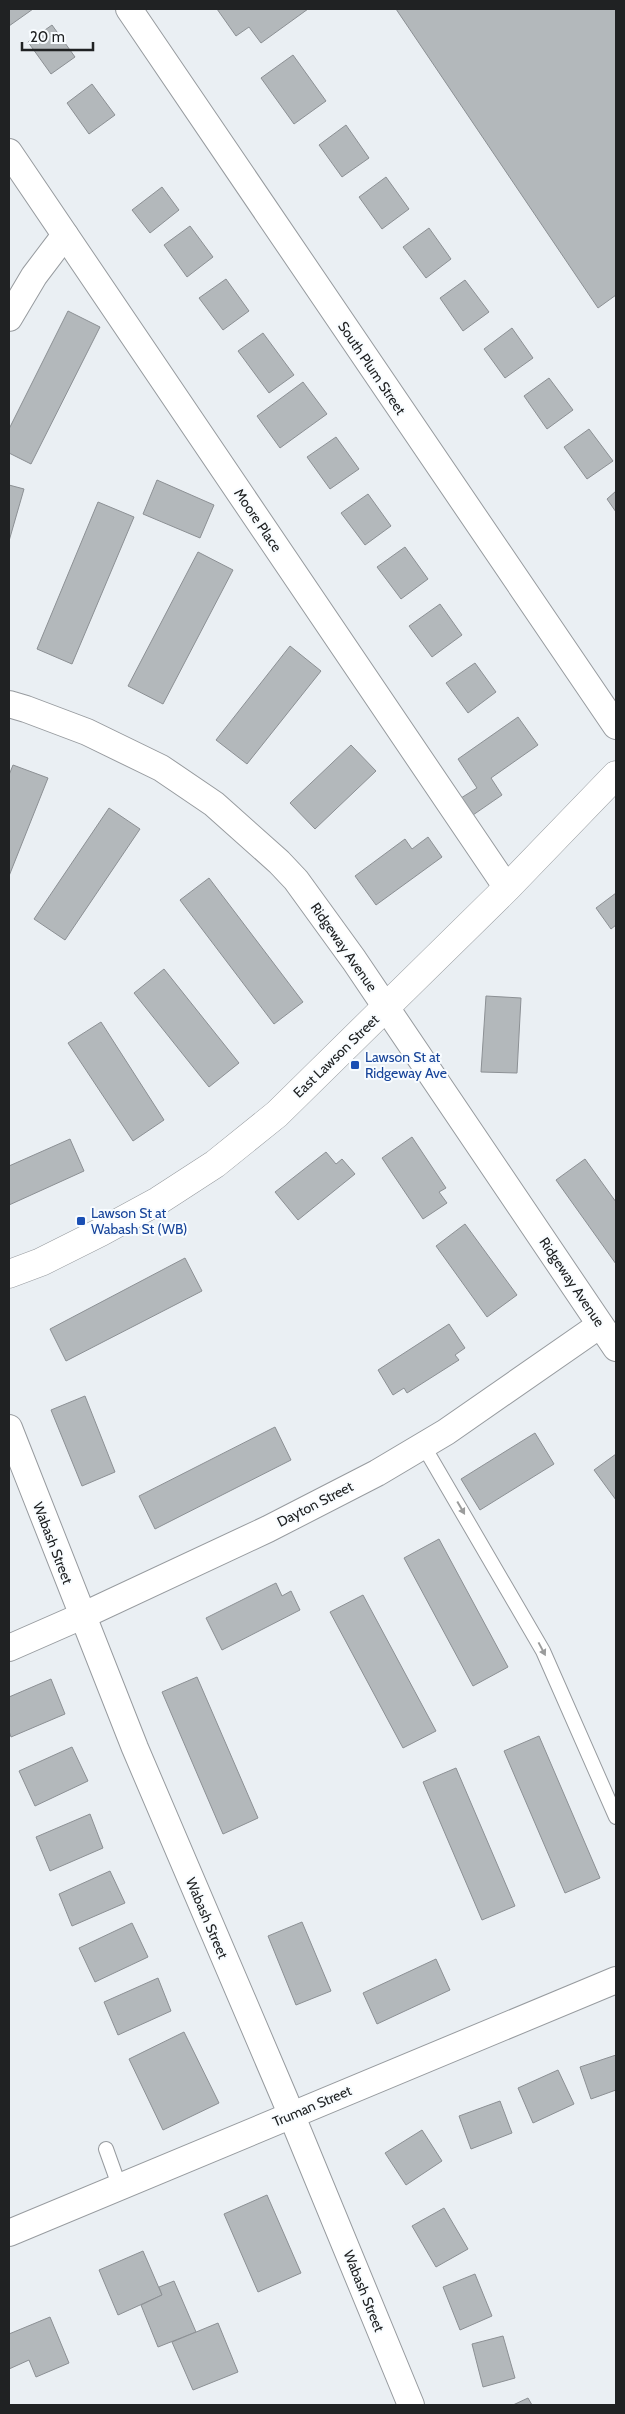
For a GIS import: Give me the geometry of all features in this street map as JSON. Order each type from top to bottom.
[{"type":"street","name":"South Plum Street","points":[[128,9],[616,726]]},
{"type":"street","name":"Moore Place","points":[[9,152],[507,888]]},
{"type":"street","points":[[9,318],[34,276],[65,235]]},
{"type":"street","name":"Ridgeway Avenue","points":[[9,704],[87,732],[161,768],[214,804],[296,880],[386,1008],[616,1348]]},
{"type":"street","name":"East Lawson Street","points":[[9,1274],[41,1262],[102,1232],[158,1201],[215,1164],[277,1114],[507,888],[616,775]]},
{"type":"street","name":"Dayton Street","points":[[9,1648],[268,1529],[377,1472],[446,1432],[600,1324]]},
{"type":"street","name":"Wabash Street","points":[[9,1428],[135,1748],[291,2114],[411,2405]]},
{"type":"street","name":"Truman Street","points":[[9,2233],[616,1980]]},
{"type":"lane","points":[[423,1446],[543,1651],[616,1817]]},
{"type":"lane","points":[[106,2149],[120,2188]]},
{"type":"building","points":[[9,9],[33,9],[9,26]]},
{"type":"building","points":[[217,9],[308,9],[261,43],[249,27],[236,36]]},
{"type":"building","points":[[396,9],[616,9],[616,295],[598,308]]},
{"type":"building","points":[[52,25],[75,57],[51,74],[28,42]]},
{"type":"building","points":[[293,55],[326,101],[294,124],[261,78]]},
{"type":"building","points":[[92,84],[115,115],[89,134],[67,103]]},
{"type":"building","points":[[346,125],[369,158],[342,177],[319,145]]},
{"type":"building","points":[[386,177],[409,209],[382,229],[359,197]]},
{"type":"building","points":[[162,187],[179,210],[150,233],[132,210]]},
{"type":"building","points":[[190,226],[213,257],[187,277],[164,245]]},
{"type":"building","points":[[429,228],[451,259],[426,278],[403,247]]},
{"type":"building","points":[[226,279],[249,311],[223,330],[199,298]]},
{"type":"building","points":[[465,280],[489,312],[463,331],[440,298]]},
{"type":"building","points":[[68,311],[100,327],[31,464],[9,453],[9,429]]},
{"type":"building","points":[[512,328],[533,358],[505,378],[484,349]]},
{"type":"building","points":[[263,333],[294,375],[269,393],[238,351]]},
{"type":"building","points":[[549,378],[573,410],[547,429],[524,396]]},
{"type":"building","points":[[303,382],[327,414],[280,448],[257,416]]},
{"type":"building","points":[[589,429],[613,461],[587,479],[564,447]]},
{"type":"building","points":[[336,437],[359,469],[330,489],[307,457]]},
{"type":"building","points":[[157,480],[214,505],[200,538],[143,514]]},
{"type":"building","points":[[9,485],[24,489],[9,541]]},
{"type":"building","points":[[616,491],[616,512],[607,499]]},
{"type":"building","points":[[368,494],[391,526],[365,545],[341,513]]},
{"type":"building","points":[[98,502],[134,517],[72,664],[37,649]]},
{"type":"building","points":[[405,547],[428,579],[401,599],[377,567]]},
{"type":"building","points":[[198,552],[233,570],[163,704],[128,686]]},
{"type":"building","points":[[440,604],[462,635],[432,657],[409,626]]},
{"type":"building","points":[[290,646],[321,671],[247,764],[216,740]]},
{"type":"building","points":[[475,663],[496,692],[468,713],[446,683]]},
{"type":"building","points":[[518,717],[538,745],[491,778],[502,795],[473,815],[461,798],[477,788],[458,759]]},
{"type":"building","points":[[351,745],[376,771],[315,829],[290,803]]},
{"type":"building","points":[[13,765],[48,778],[9,876],[9,775]]},
{"type":"building","points":[[109,808],[140,829],[65,940],[34,919]]},
{"type":"building","points":[[428,837],[442,857],[376,905],[355,876],[405,839],[412,849]]},
{"type":"building","points":[[209,878],[303,1002],[274,1024],[180,900]]},
{"type":"building","points":[[616,893],[616,925],[611,929],[596,908]]},
{"type":"building","points":[[164,969],[239,1063],[209,1087],[134,993]]},
{"type":"building","points":[[486,996],[521,998],[517,1073],[481,1072]]},
{"type":"building","points":[[101,1022],[164,1120],[133,1141],[68,1043]]},
{"type":"building","points":[[412,1137],[446,1188],[439,1192],[447,1203],[423,1219],[382,1158]]},
{"type":"building","points":[[70,1139],[84,1171],[9,1205],[9,1166]]},
{"type":"building","points":[[326,1152],[336,1164],[342,1159],[355,1174],[298,1220],[275,1192]]},
{"type":"building","points":[[585,1159],[616,1202],[616,1264],[556,1180]]},
{"type":"building","points":[[465,1224],[517,1295],[487,1317],[436,1246]]},
{"type":"building","points":[[185,1258],[202,1291],[66,1361],[50,1329]]},
{"type":"building","points":[[449,1324],[465,1348],[455,1355],[459,1360],[407,1393],[404,1388],[393,1395],[378,1370]]},
{"type":"building","points":[[85,1396],[115,1472],[82,1486],[51,1410]]},
{"type":"building","points":[[275,1427],[291,1460],[155,1529],[139,1496]]},
{"type":"building","points":[[535,1433],[554,1464],[480,1510],[461,1479]]},
{"type":"building","points":[[616,1454],[616,1500],[594,1470]]},
{"type":"building","points":[[439,1539],[508,1667],[473,1686],[404,1558]]},
{"type":"building","points":[[276,1583],[282,1596],[291,1591],[300,1610],[222,1650],[206,1618]]},
{"type":"building","points":[[363,1595],[436,1731],[403,1748],[330,1612]]},
{"type":"building","points":[[197,1677],[258,1818],[223,1834],[162,1692]]},
{"type":"building","points":[[51,1679],[65,1714],[11,1737],[9,1731],[9,1697]]},
{"type":"building","points":[[539,1736],[600,1878],[565,1893],[504,1751]]},
{"type":"building","points":[[72,1747],[88,1781],[35,1806],[19,1771]]},
{"type":"building","points":[[456,1768],[515,1906],[482,1920],[423,1782]]},
{"type":"building","points":[[90,1814],[103,1848],[50,1871],[36,1837]]},
{"type":"building","points":[[110,1871],[125,1903],[72,1926],[59,1894]]},
{"type":"building","points":[[302,1922],[331,1991],[296,2005],[268,1936]]},
{"type":"building","points":[[132,1923],[148,1957],[95,1982],[79,1948]]},
{"type":"building","points":[[436,1959],[450,1990],[377,2024],[363,1993]]},
{"type":"building","points":[[158,1978],[171,2011],[118,2035],[104,2002]]},
{"type":"building","points":[[184,2032],[219,2103],[163,2130],[129,2059]]},
{"type":"building","points":[[616,2055],[616,2090],[591,2099],[580,2067]]},
{"type":"building","points":[[558,2070],[574,2104],[533,2123],[518,2088]]},
{"type":"building","points":[[500,2101],[512,2133],[471,2149],[459,2116]]},
{"type":"building","points":[[422,2130],[442,2161],[406,2185],[385,2153]]},
{"type":"building","points":[[267,2195],[301,2273],[258,2292],[224,2214]]},
{"type":"building","points":[[444,2208],[468,2249],[436,2267],[412,2226]]},
{"type":"building","points":[[143,2251],[162,2295],[118,2315],[99,2270]]},
{"type":"building","points":[[475,2274],[492,2316],[460,2330],[443,2287]]},
{"type":"building","points":[[174,2281],[196,2332],[158,2347],[141,2305],[162,2295],[159,2287]]},
{"type":"building","points":[[50,2317],[69,2363],[36,2377],[29,2360],[9,2369],[9,2334]]},
{"type":"building","points":[[218,2323],[238,2372],[193,2390],[172,2342]]},
{"type":"building","points":[[503,2336],[515,2378],[483,2387],[472,2344]]},
{"type":"building","points":[[528,2398],[532,2405],[513,2405]]},
{"type":"place","name":"Lawson St at Ridgeway Ave","points":[[355,1065]]},
{"type":"place","name":"Lawson St at Wabash St (WB)","points":[[81,1221]]}]
